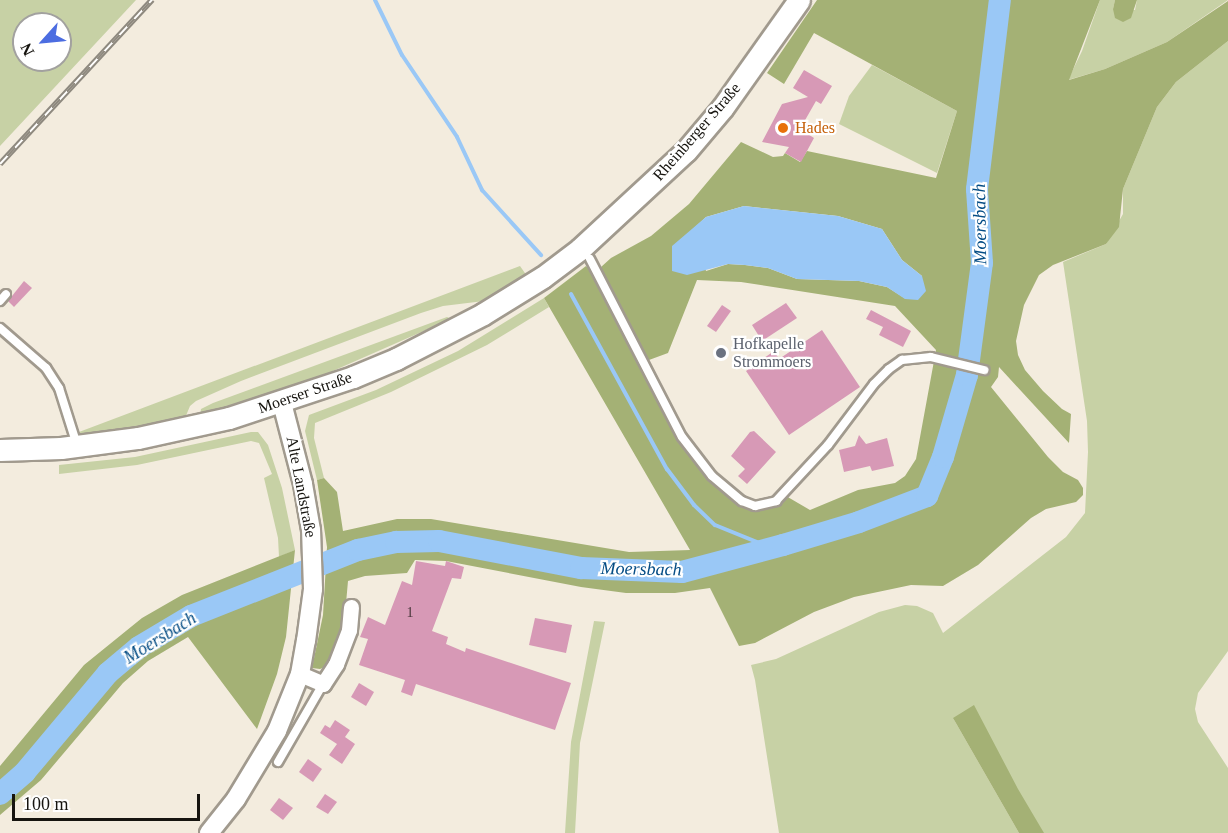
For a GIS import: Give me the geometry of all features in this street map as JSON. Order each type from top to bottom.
[{"type":"main road","name":"Rheinberger Straße","points":[[585,254],[686,150],[723,107],[799,0]]},
{"type":"main road","name":"Moerser Straße","points":[[0,450],[77,446],[176,431],[282,403],[353,377],[445,335],[585,254]]},
{"type":"street","name":"Alte Landstraße","points":[[209,833],[258,766],[277,730],[300,674],[313,589],[313,548],[303,484],[282,403]]},
{"type":"street","points":[[300,674],[323,684],[336,664],[349,630],[351,607]]},
{"type":"lane","points":[[585,254],[667,413],[682,437],[712,476],[742,501],[755,506],[771,504],[783,494],[828,445],[888,369],[902,360],[916,357],[940,359],[984,370]]},
{"type":"lane","points":[[0,328],[46,368],[58,388],[77,446]]},
{"type":"lane","points":[[278,762],[323,684]]},
{"type":"green space","points":[[0,0],[136,0],[72,69],[72,12],[12,12],[12,72],[69,72],[0,146]]},
{"type":"green space","points":[[817,0],[1100,0],[1069,80],[1105,69],[1167,42],[1228,1],[1228,41],[1176,82],[1157,107],[1123,189],[1119,227],[1106,244],[1053,265],[1039,275],[1024,305],[1016,341],[1018,355],[1025,370],[1043,391],[1062,409],[1071,414],[1069,443],[999,367],[998,377],[991,387],[1048,457],[1063,472],[1078,480],[1083,488],[1083,495],[1076,502],[1046,509],[1031,518],[978,565],[943,586],[911,585],[854,597],[814,612],[755,643],[739,646],[710,588],[675,593],[626,593],[581,587],[446,561],[415,560],[407,573],[365,576],[348,581],[343,637],[327,666],[320,669],[312,668],[323,615],[327,547],[317,480],[324,478],[337,492],[343,531],[397,519],[431,519],[629,552],[690,550],[544,298],[586,266],[594,275],[682,442],[746,506],[761,509],[776,505],[786,496],[810,510],[858,490],[895,483],[905,476],[916,459],[936,350],[895,306],[741,282],[697,280],[668,353],[649,360],[644,355],[619,307],[601,267],[611,258],[651,236],[689,204],[741,142],[773,157],[783,156],[785,153],[800,162],[807,151],[936,178],[957,111],[814,33],[784,84],[767,73]],"holes":[[[744,206],[838,216],[882,229],[902,260],[922,276],[906,299],[887,287],[859,281],[797,279],[768,268],[728,264],[706,271],[693,229],[706,217]]]},
{"type":"green space","points":[[1100,0],[1115,0],[1113,9],[1135,10],[1137,0],[1228,0],[1167,42],[1105,69],[1068,80],[1082,51]]},
{"type":"green space","points":[[1115,0],[1137,0],[1131,18],[1123,22],[1115,18],[1113,9]]},
{"type":"green space","points":[[1228,41],[1228,651],[1198,693],[1195,709],[1198,722],[1228,768],[1228,833],[1043,833],[953,718],[1019,833],[779,833],[751,665],[776,659],[879,612],[905,605],[917,606],[933,613],[943,633],[1066,537],[1085,513],[1087,421],[1063,262],[1106,244],[1123,214],[1123,189],[1157,107],[1176,82]]},
{"type":"green space","points":[[872,65],[957,111],[937,173],[839,124],[849,96]]},
{"type":"green space","points":[[520,266],[527,276],[484,301],[443,306],[421,313],[241,381],[196,401],[190,406],[185,418],[80,436],[79,432]]},
{"type":"green space","points":[[544,298],[549,307],[487,345],[391,392],[315,423],[314,438],[324,478],[317,480],[305,431],[309,415],[376,390],[458,351]]},
{"type":"green space","points":[[447,317],[451,319],[326,374],[200,415],[201,409],[213,403]]},
{"type":"green space","points":[[258,432],[268,445],[282,488],[295,550],[279,557],[278,538],[264,478],[272,474],[259,443],[251,441],[137,465],[59,474],[59,465],[135,457]]},
{"type":"green space","points":[[295,550],[286,637],[277,674],[257,729],[188,637],[148,661],[123,683],[41,780],[0,815],[0,766],[84,665],[142,618],[182,595]]},
{"type":"green space","points":[[594,621],[605,622],[580,743],[575,833],[565,833],[571,742]]},
{"type":"green space","points":[[974,705],[1044,833],[1019,833],[953,718]]},
{"type":"water","points":[[744,206],[838,216],[882,229],[902,260],[922,276],[926,291],[918,300],[905,299],[887,287],[859,281],[797,279],[768,268],[745,265],[728,264],[687,275],[672,271],[672,246],[706,217]]},
{"type":"building","points":[[804,70],[832,86],[821,104],[816,101],[800,129],[814,138],[801,162],[785,153],[789,147],[762,142],[782,104],[808,97],[793,88]]},
{"type":"building","points":[[24,281],[32,288],[14,307],[8,301]]},
{"type":"building","points":[[786,303],[797,318],[762,341],[752,325]]},
{"type":"building","points":[[722,305],[731,311],[716,332],[707,326]]},
{"type":"building","points":[[871,310],[911,331],[903,347],[879,335],[883,327],[866,319]]},
{"type":"building","points":[[822,330],[860,387],[789,435],[746,371],[774,351],[779,359]]},
{"type":"building","points":[[754,431],[776,452],[747,484],[738,476],[745,469],[731,456],[750,432]]},
{"type":"building","points":[[859,435],[866,444],[887,438],[894,466],[872,471],[870,466],[844,472],[839,450],[855,446]]},
{"type":"building","points":[[416,561],[445,566],[446,561],[464,567],[461,579],[452,578],[432,631],[448,637],[446,644],[465,652],[466,648],[571,683],[555,730],[416,684],[412,696],[401,692],[405,680],[359,665],[368,639],[360,637],[368,617],[385,625],[402,581],[412,585]]},
{"type":"building","points":[[535,618],[572,625],[566,653],[529,645]]},
{"type":"building","points":[[359,683],[374,692],[366,706],[351,697]]},
{"type":"building","points":[[335,720],[350,730],[345,737],[355,744],[342,764],[329,755],[337,744],[320,733],[325,725],[330,728]]},
{"type":"building","points":[[308,759],[322,769],[313,782],[299,772]]},
{"type":"building","points":[[325,794],[337,802],[328,814],[316,807]]},
{"type":"building","points":[[279,798],[293,808],[283,820],[270,810]]},
{"type":"waterway","points":[[375,0],[402,55],[457,137],[482,190],[541,255]]},
{"type":"waterway","name":"Moersbach","points":[[0,794],[25,772],[108,673],[139,647],[191,616],[358,550],[396,542],[439,541],[581,568],[682,572],[859,522],[927,496],[943,457],[967,375],[982,263],[977,189],[1000,0]]},
{"type":"waterway","points":[[571,294],[667,469],[694,505],[715,525],[772,548]]},
{"type":"railway","points":[[0,164],[152,0]]},
{"type":"place","name":"Hades","points":[[783,128]]},
{"type":"place","name":"Hofkapelle Strommoers","points":[[721,353]]}]
